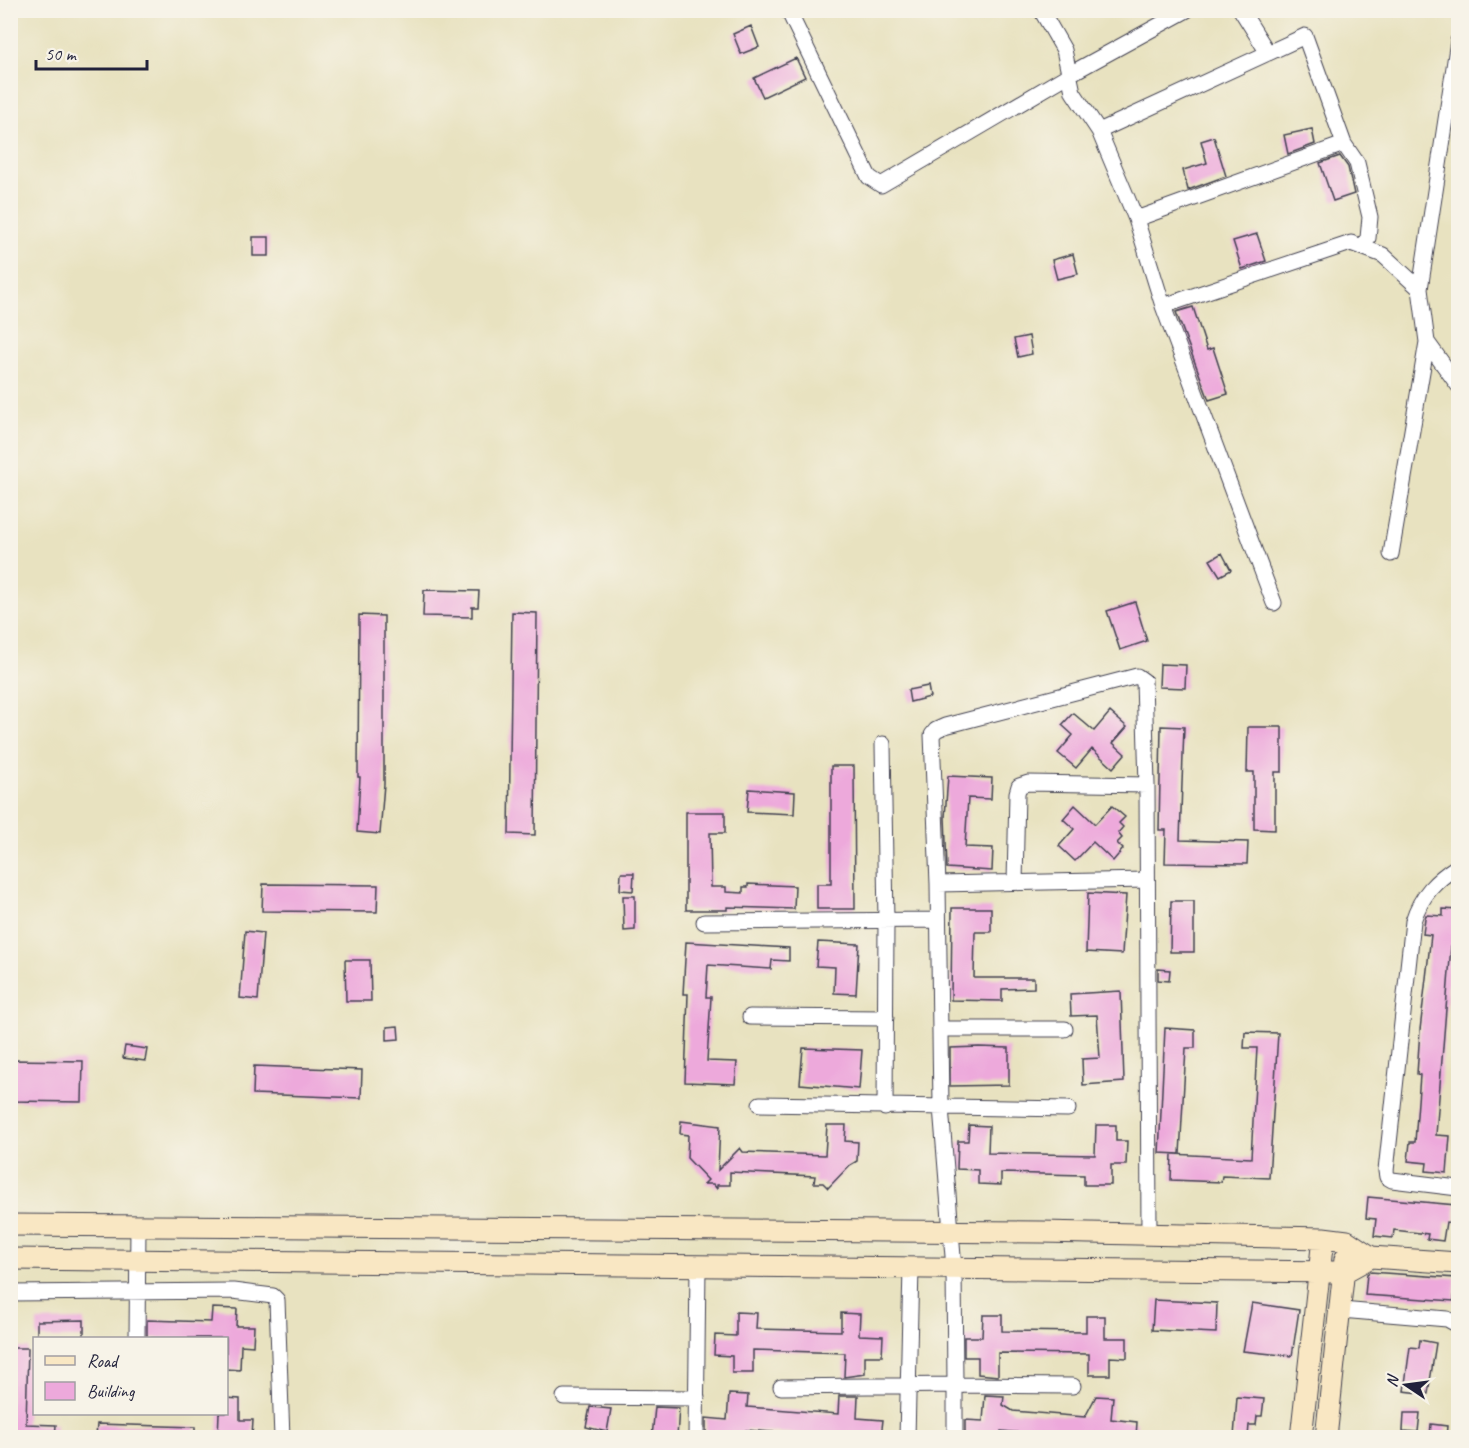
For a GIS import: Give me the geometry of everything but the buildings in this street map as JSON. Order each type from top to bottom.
[{"type":"street","points":[[788,10],[869,177],[881,185],[1187,10]]},
{"type":"street","points":[[1041,10],[1064,50],[1073,92],[1100,131],[1136,219],[1163,306],[1274,603]]},
{"type":"street","points":[[1241,10],[1268,53]]},
{"type":"street","points":[[1100,131],[1305,36],[1344,144],[1357,164],[1370,218],[1368,238],[1363,247]]},
{"type":"street","points":[[1391,554],[1427,342],[1420,289],[1458,41]]},
{"type":"street","points":[[1136,219],[1344,144]]},
{"type":"street","points":[[1163,306],[1351,243],[1383,255],[1420,289]]},
{"type":"street","points":[[1427,342],[1458,385]]},
{"type":"street","points":[[955,1437],[954,1269],[940,1107],[938,884],[931,747],[936,730],[1132,677],[1141,677],[1144,681],[1147,785],[1149,1234]]},
{"type":"street","points":[[883,744],[886,920],[885,1108]]},
{"type":"street","points":[[1015,882],[1019,786],[1028,783],[1147,785]]},
{"type":"street","points":[[1458,866],[1429,888],[1419,903],[1413,921],[1386,1172],[1387,1177],[1392,1180],[1458,1188]]},
{"type":"street","points":[[938,884],[1146,880]]},
{"type":"street","points":[[704,922],[938,920]]},
{"type":"street","points":[[750,1017],[886,1018]]},
{"type":"street","points":[[940,1029],[1065,1029]]},
{"type":"street","points":[[760,1104],[885,1108],[1068,1109]]},
{"type":"street","points":[[10,1225],[951,1232],[1323,1238],[1347,1241],[1371,1257],[1458,1263]]},
{"type":"street","points":[[82,1260],[83,1226]]},
{"type":"street","points":[[138,1226],[138,1337]]},
{"type":"street","points":[[547,1264],[548,1229]]},
{"type":"street","points":[[1301,1437],[1323,1238]]},
{"type":"street","points":[[1326,1437],[1347,1241]]},
{"type":"street","points":[[10,1259],[1344,1272],[1371,1257]]},
{"type":"street","points":[[696,1437],[698,1266]]},
{"type":"street","points":[[907,1437],[911,1268]]},
{"type":"street","points":[[10,1293],[234,1291],[273,1296],[277,1300],[282,1437]]},
{"type":"street","points":[[1341,1310],[1448,1319],[1458,1325]]},
{"type":"street","points":[[781,1387],[1073,1386]]},
{"type":"street","points":[[564,1397],[697,1398]]}]
